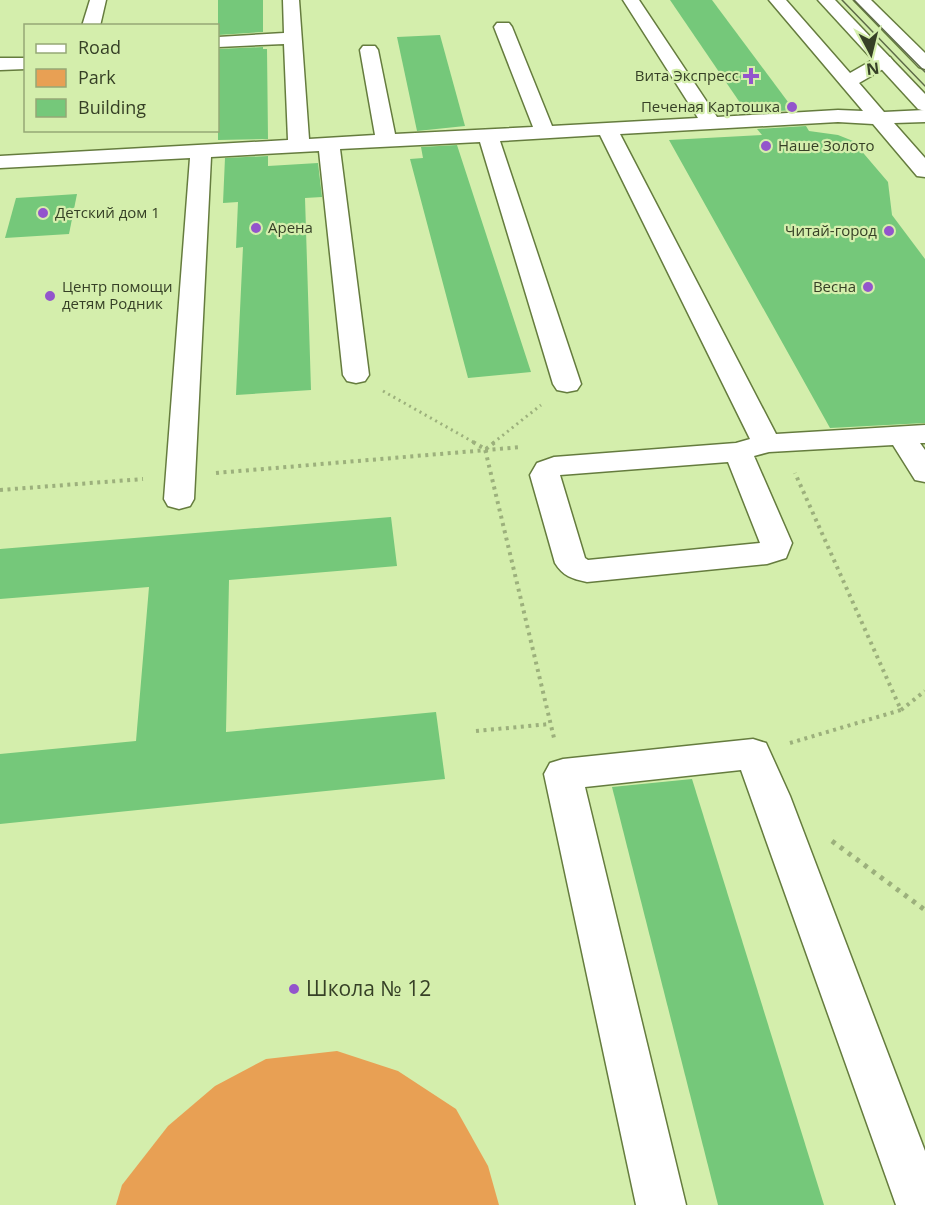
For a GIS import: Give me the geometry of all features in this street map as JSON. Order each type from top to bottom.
[{"type":"main road","points":[[92,24],[98,0]]},
{"type":"main road","points":[[291,0],[299,146]]},
{"type":"main road","points":[[631,0],[711,123]]},
{"type":"main road","points":[[777,0],[925,171]]},
{"type":"main road","points":[[826,0],[925,105]]},
{"type":"main road","points":[[862,0],[925,63]]},
{"type":"main road","points":[[503,27],[545,132]]},
{"type":"main road","points":[[219,42],[293,38]]},
{"type":"main road","points":[[369,50],[386,141]]},
{"type":"main road","points":[[848,82],[884,61]]},
{"type":"main road","points":[[0,64],[24,63]]},
{"type":"main road","points":[[0,162],[838,116],[879,118],[925,116]]},
{"type":"main road","points":[[607,129],[774,442]]},
{"type":"main road","points":[[488,135],[567,384]]},
{"type":"main road","points":[[330,144],[356,375]]},
{"type":"main road","points":[[179,487],[201,151]]},
{"type":"main road","points":[[738,452],[776,543],[775,550],[767,553],[587,571],[578,569],[571,562],[545,475],[547,470],[554,466],[738,452],[774,442],[913,434],[925,473]]},
{"type":"main road","points":[[662,1205],[563,774],[753,754],[771,796],[921,1205]]},
{"type":"path","points":[[356,375],[485,449],[563,774]]},
{"type":"path","points":[[485,449],[567,384]]},
{"type":"path","points":[[774,442],[902,710]]},
{"type":"path","points":[[0,490],[179,487],[485,449],[531,446]]},
{"type":"path","points":[[753,754],[902,710],[925,691]]},
{"type":"path","points":[[476,731],[550,724]]},
{"type":"path","points":[[829,839],[925,910]]},
{"type":"green space","points":[[337,1051],[398,1071],[456,1109],[488,1166],[499,1205],[116,1205],[122,1185],[168,1126],[215,1086],[266,1059]]},
{"type":"building","points":[[218,0],[263,0],[263,32],[219,35]]},
{"type":"building","points":[[670,0],[712,0],[794,110],[747,113]]},
{"type":"building","points":[[440,35],[465,126],[417,131],[397,37]]},
{"type":"building","points":[[263,47],[267,49],[268,139],[218,140],[219,49]]},
{"type":"building","name":"Весна","points":[[806,126],[809,131],[838,135],[853,141],[888,182],[892,215],[925,259],[925,423],[830,428],[669,140],[762,135],[757,129]]},
{"type":"building","points":[[457,145],[531,372],[468,378],[410,159],[423,158],[421,147]]},
{"type":"building","points":[[268,156],[268,166],[318,163],[322,197],[305,198],[311,390],[236,395],[243,247],[236,248],[238,202],[223,203],[225,158]]},
{"type":"building","name":"Детский дом 1","points":[[77,194],[69,234],[5,238],[16,198]]},
{"type":"building","points":[[391,517],[397,566],[229,580],[226,732],[436,712],[445,779],[0,824],[0,754],[136,741],[149,587],[0,599],[0,549]]},
{"type":"building","points":[[692,779],[824,1205],[718,1205],[612,787]]},
{"type":"tram line","points":[[842,0],[925,86]]},
{"type":"tram line","points":[[854,0],[925,72]]},
{"type":"place","name":"Вита Экспресс","points":[[751,76]]},
{"type":"place","name":"Печеная Картошка","points":[[792,107]]},
{"type":"place","name":"Наше Золото","points":[[766,146]]},
{"type":"place","name":"Детский дом 1","points":[[43,213]]},
{"type":"place","name":"Арена","points":[[256,228]]},
{"type":"place","name":"Читай-город","points":[[889,231]]},
{"type":"place","name":"Весна","points":[[868,287]]},
{"type":"place","name":"Центр помощи детям Родник","points":[[50,296]]},
{"type":"place","name":"Школа № 12","points":[[294,989]]}]
